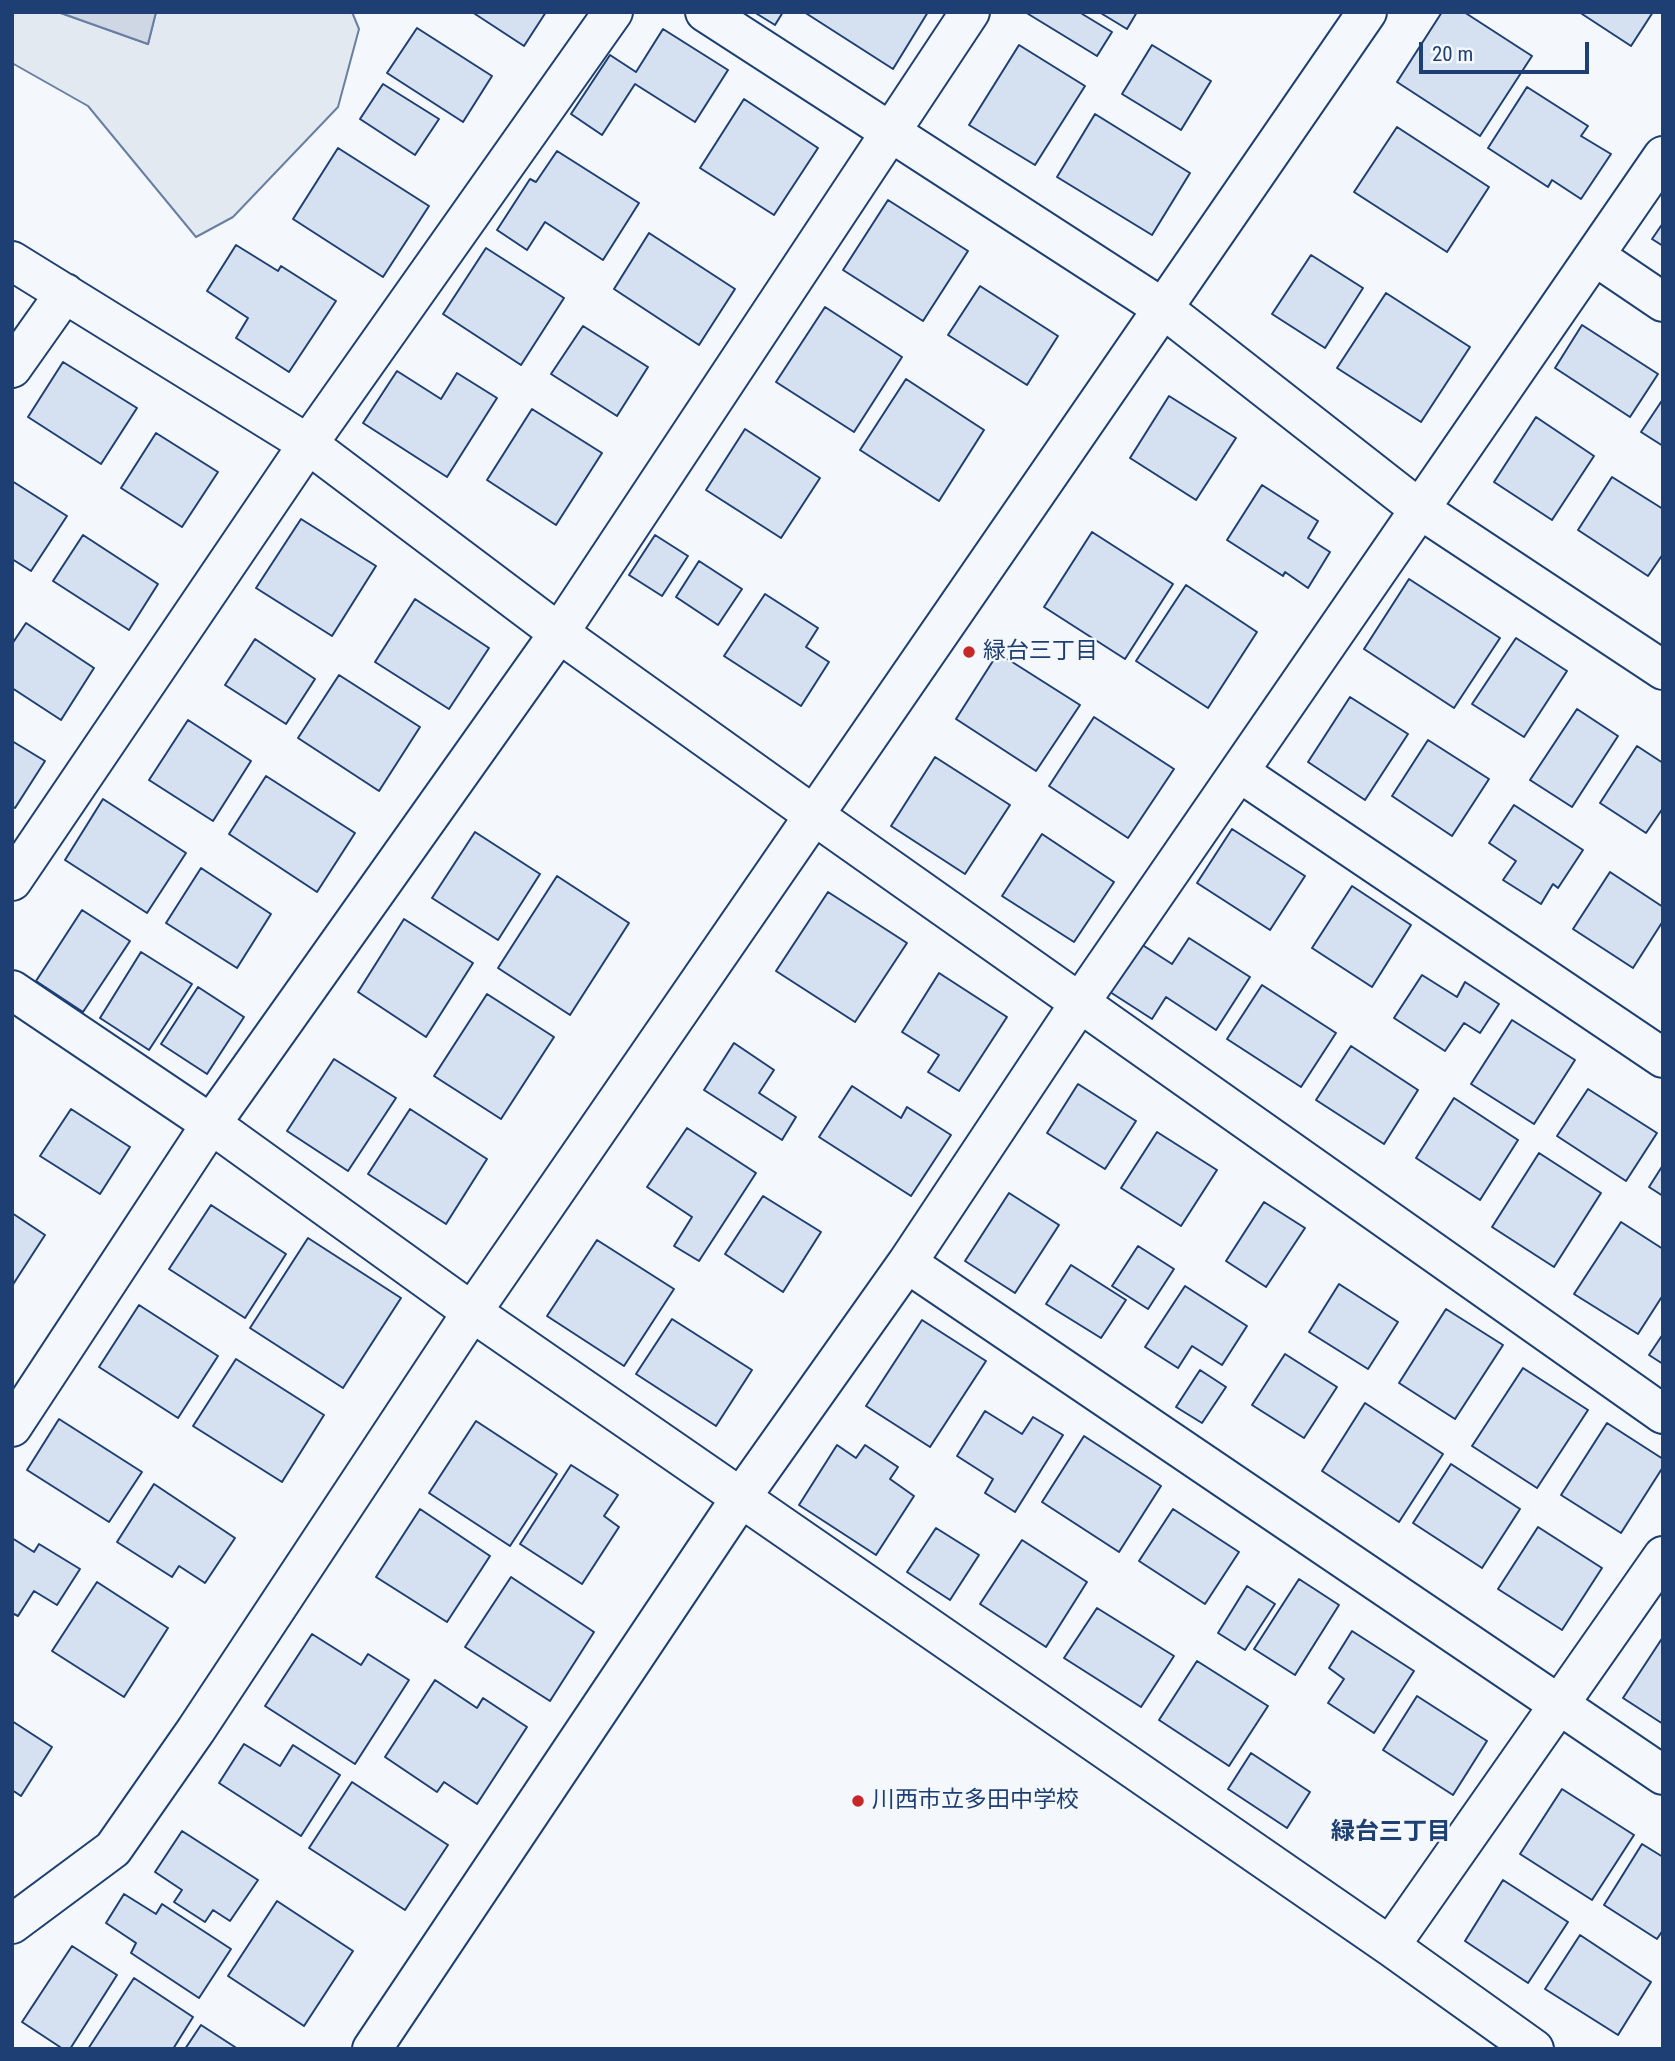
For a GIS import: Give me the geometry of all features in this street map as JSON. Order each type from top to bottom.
[{"type":"street","points":[[12,881],[308,444],[613,12]]},
{"type":"street","points":[[705,12],[1164,309],[1418,508],[1663,670]]},
{"type":"street","points":[[12,1427],[211,1124],[559,633],[970,12]]},
{"type":"street","points":[[12,1924],[113,1849],[196,1730],[472,1312],[1367,12]]},
{"type":"street","points":[[372,2049],[742,1496],[907,1263],[1081,1001],[1418,508],[1663,156]]},
{"type":"street","points":[[1595,256],[1663,302]]},
{"type":"street","points":[[12,261],[308,444],[559,633],[815,817],[1081,1001],[1663,1414]]},
{"type":"street","points":[[12,368],[65,293]]},
{"type":"street","points":[[1239,772],[1663,1058]]},
{"type":"street","points":[[12,990],[211,1124],[472,1312],[742,1496],[1534,2049]]},
{"type":"street","points":[[907,1263],[1663,1775]]},
{"type":"street","points":[[1390,1946],[1557,1703],[1663,1556]]},
{"type":"shaded area","points":[[12,12],[58,12],[148,44],[156,12],[352,12],[359,29],[338,107],[233,217],[196,237],[88,106],[12,63]]},
{"type":"shaded area","points":[[58,12],[156,12],[148,44]]},
{"type":"building","points":[[472,12],[546,12],[524,46]]},
{"type":"building","points":[[754,12],[783,12],[775,25]]},
{"type":"building","points":[[804,12],[928,12],[893,69]]},
{"type":"building","points":[[1025,12],[1079,12],[1112,32],[1097,56]]},
{"type":"building","points":[[1099,12],[1137,12],[1127,29]]},
{"type":"building","points":[[1442,12],[1464,12],[1532,56],[1480,136],[1397,82]]},
{"type":"building","points":[[1579,12],[1653,12],[1631,46]]},
{"type":"building","points":[[417,28],[492,76],[463,122],[387,73]]},
{"type":"building","points":[[663,29],[728,70],[695,122],[635,84],[602,135],[571,114],[610,55],[636,72]]},
{"type":"building","points":[[1019,45],[1085,86],[1035,165],[969,125]]},
{"type":"building","points":[[1152,45],[1211,81],[1181,130],[1122,94]]},
{"type":"building","points":[[383,84],[439,119],[415,155],[360,119]]},
{"type":"building","points":[[1527,87],[1588,126],[1581,136],[1611,154],[1581,199],[1552,180],[1548,187],[1488,148]]},
{"type":"building","points":[[744,99],[818,148],[774,215],[700,168]]},
{"type":"building","points":[[1095,114],[1190,173],[1152,235],[1057,177]]},
{"type":"building","points":[[1397,127],[1489,187],[1447,252],[1354,192]]},
{"type":"building","points":[[338,148],[429,206],[383,277],[293,219]]},
{"type":"building","points":[[557,151],[639,203],[603,260],[545,222],[527,250],[497,230],[530,179],[536,182]]},
{"type":"building","points":[[888,200],[968,251],[923,321],[843,270]]},
{"type":"building","points":[[1663,223],[1663,246],[1652,239]]},
{"type":"building","points":[[649,233],[735,289],[699,345],[614,289]]},
{"type":"building","points":[[236,245],[278,271],[281,266],[336,301],[289,372],[236,338],[248,318],[207,291]]},
{"type":"building","points":[[486,248],[564,298],[521,365],[443,314]]},
{"type":"building","points":[[1311,255],[1363,288],[1325,348],[1272,314]]},
{"type":"building","points":[[980,286],[1058,336],[1027,385],[948,335]]},
{"type":"building","points":[[1386,293],[1470,347],[1421,422],[1337,368]]},
{"type":"building","points":[[825,307],[902,357],[854,432],[776,382]]},
{"type":"building","points":[[1582,325],[1658,374],[1630,417],[1555,368]]},
{"type":"building","points":[[583,326],[648,367],[617,416],[551,374]]},
{"type":"building","points":[[63,362],[137,408],[101,464],[28,417]]},
{"type":"building","points":[[397,371],[441,399],[457,373],[497,398],[447,477],[363,423]]},
{"type":"building","points":[[906,379],[984,430],[939,501],[860,450]]},
{"type":"building","points":[[1169,396],[1236,438],[1196,500],[1130,458]]},
{"type":"building","points":[[1663,399],[1663,446],[1641,432]]},
{"type":"building","points":[[532,409],[602,453],[556,525],[487,480]]},
{"type":"building","points":[[1536,417],[1594,456],[1552,520],[1494,482]]},
{"type":"building","points":[[745,429],[820,478],[781,538],[706,490]]},
{"type":"building","points":[[156,433],[218,472],[182,527],[121,488]]},
{"type":"building","points":[[1612,477],[1663,509],[1663,554],[1648,576],[1578,530]]},
{"type":"building","points":[[12,481],[67,516],[31,571],[12,559]]},
{"type":"building","points":[[1262,485],[1318,521],[1308,538],[1330,552],[1308,588],[1285,572],[1283,576],[1227,540]]},
{"type":"building","points":[[301,519],[376,566],[332,636],[256,588]]},
{"type":"building","points":[[1092,532],[1173,584],[1125,659],[1044,607]]},
{"type":"building","points":[[83,535],[158,584],[129,630],[53,581]]},
{"type":"building","points":[[655,535],[688,556],[662,596],[629,575]]},
{"type":"building","points":[[699,561],[742,589],[718,625],[676,597]]},
{"type":"building","points":[[1409,579],[1500,638],[1454,708],[1364,649]]},
{"type":"building","points":[[1186,585],[1257,632],[1208,708],[1136,661]]},
{"type":"building","points":[[765,594],[818,628],[806,647],[829,662],[801,706],[724,656]]},
{"type":"building","points":[[415,599],[489,648],[449,709],[375,662]]},
{"type":"building","points":[[26,623],[94,668],[61,720],[12,688],[12,644]]},
{"type":"building","points":[[1516,638],[1567,671],[1524,737],[1472,704]]},
{"type":"building","points":[[255,639],[315,679],[286,724],[225,685]]},
{"type":"building","points":[[998,653],[1080,705],[1036,771],[956,719]]},
{"type":"building","points":[[339,675],[420,727],[379,791],[298,738]]},
{"type":"building","points":[[1350,697],[1408,734],[1365,800],[1308,762]]},
{"type":"building","points":[[1577,709],[1618,736],[1572,807],[1530,780]]},
{"type":"building","points":[[1094,717],[1174,769],[1128,838],[1049,786]]},
{"type":"building","points":[[188,720],[251,761],[213,821],[149,780]]},
{"type":"building","points":[[1428,740],[1489,779],[1452,836],[1392,796]]},
{"type":"building","points":[[12,741],[45,761],[15,808],[12,806]]},
{"type":"building","points":[[1637,746],[1663,763],[1663,808],[1646,833],[1600,803]]},
{"type":"building","points":[[935,757],[1010,805],[965,874],[891,826]]},
{"type":"building","points":[[266,776],[355,833],[317,892],[229,834]]},
{"type":"building","points":[[103,799],[186,853],[147,913],[65,860]]},
{"type":"building","points":[[1514,805],[1583,850],[1558,888],[1553,884],[1541,904],[1503,880],[1516,861],[1489,843]]},
{"type":"building","points":[[1232,829],[1305,876],[1270,930],[1197,883]]},
{"type":"building","points":[[475,832],[540,874],[498,940],[432,898]]},
{"type":"building","points":[[1042,834],[1114,882],[1074,942],[1002,896]]},
{"type":"building","points":[[201,868],[271,914],[237,968],[166,923]]},
{"type":"building","points":[[1610,872],[1663,907],[1663,921],[1633,968],[1573,929]]},
{"type":"building","points":[[557,876],[629,923],[570,1015],[498,968]]},
{"type":"building","points":[[1352,886],[1411,925],[1372,987],[1312,948]]},
{"type":"building","points":[[828,892],[907,943],[855,1022],[776,971]]},
{"type":"building","points":[[82,910],[130,941],[83,1012],[36,981]]},
{"type":"building","points":[[404,919],[473,963],[426,1037],[358,992]]},
{"type":"building","points":[[1189,938],[1250,977],[1216,1030],[1166,997],[1152,1019],[1110,992],[1141,944],[1172,964]]},
{"type":"building","points":[[141,952],[192,984],[149,1050],[100,1018]]},
{"type":"building","points":[[939,973],[1007,1017],[959,1091],[928,1072],[939,1055],[902,1032]]},
{"type":"building","points":[[1422,975],[1457,997],[1465,982],[1499,1004],[1480,1033],[1464,1023],[1445,1051],[1394,1018]]},
{"type":"building","points":[[1262,985],[1336,1033],[1301,1087],[1227,1039]]},
{"type":"building","points":[[198,987],[244,1017],[207,1074],[161,1044]]},
{"type":"building","points":[[487,994],[554,1037],[501,1119],[434,1076]]},
{"type":"building","points":[[1512,1020],[1575,1060],[1534,1124],[1471,1084]]},
{"type":"building","points":[[734,1043],[774,1070],[759,1093],[796,1117],[782,1140],[704,1090]]},
{"type":"building","points":[[1351,1046],[1418,1090],[1384,1144],[1316,1100]]},
{"type":"building","points":[[334,1059],[396,1098],[348,1171],[287,1131]]},
{"type":"building","points":[[1078,1084],[1136,1121],[1105,1169],[1047,1133]]},
{"type":"building","points":[[852,1086],[901,1118],[907,1107],[951,1135],[911,1196],[819,1137]]},
{"type":"building","points":[[1588,1089],[1657,1133],[1626,1181],[1557,1136]]},
{"type":"building","points":[[1454,1098],[1518,1140],[1480,1200],[1416,1158]]},
{"type":"building","points":[[71,1109],[130,1147],[100,1194],[40,1156]]},
{"type":"building","points":[[410,1109],[487,1159],[446,1224],[368,1174]]},
{"type":"building","points":[[687,1128],[756,1173],[699,1261],[674,1246],[692,1217],[647,1187]]},
{"type":"building","points":[[1157,1132],[1217,1170],[1181,1226],[1121,1188]]},
{"type":"building","points":[[1539,1153],[1601,1193],[1554,1267],[1492,1227]]},
{"type":"building","points":[[1663,1165],[1663,1196],[1649,1187]]},
{"type":"building","points":[[1009,1193],[1059,1225],[1015,1293],[965,1261]]},
{"type":"building","points":[[763,1196],[821,1232],[783,1292],[725,1254]]},
{"type":"building","points":[[1264,1202],[1305,1228],[1266,1287],[1226,1261]]},
{"type":"building","points":[[211,1205],[286,1254],[245,1318],[169,1269]]},
{"type":"building","points":[[12,1213],[45,1235],[12,1286]]},
{"type":"building","points":[[1621,1222],[1663,1249],[1663,1295],[1638,1334],[1574,1294]]},
{"type":"building","points":[[308,1238],[401,1298],[343,1388],[250,1328]]},
{"type":"building","points":[[597,1240],[674,1289],[624,1366],[547,1316]]},
{"type":"building","points":[[1138,1246],[1174,1269],[1148,1309],[1112,1286]]},
{"type":"building","points":[[1071,1265],[1126,1300],[1101,1338],[1046,1304]]},
{"type":"building","points":[[1339,1284],[1398,1322],[1368,1369],[1309,1332]]},
{"type":"building","points":[[1185,1286],[1247,1326],[1222,1365],[1192,1346],[1178,1368],[1145,1347]]},
{"type":"building","points":[[139,1305],[218,1356],[178,1418],[99,1367]]},
{"type":"building","points":[[1446,1309],[1503,1345],[1455,1419],[1399,1383]]},
{"type":"building","points":[[672,1319],[752,1370],[716,1426],[636,1374]]},
{"type":"building","points":[[922,1320],[986,1361],[930,1447],[866,1406]]},
{"type":"building","points":[[1663,1334],[1663,1364],[1649,1355]]},
{"type":"building","points":[[1285,1354],[1337,1387],[1304,1438],[1252,1405]]},
{"type":"building","points":[[236,1359],[324,1415],[282,1482],[193,1426]]},
{"type":"building","points":[[1523,1368],[1588,1410],[1537,1488],[1472,1446]]},
{"type":"building","points":[[1200,1370],[1226,1387],[1202,1423],[1176,1407]]},
{"type":"building","points":[[1365,1403],[1443,1454],[1399,1522],[1322,1471]]},
{"type":"building","points":[[985,1411],[1022,1434],[1033,1417],[1063,1435],[1015,1512],[985,1493],[993,1479],[957,1456]]},
{"type":"building","points":[[59,1419],[142,1472],[109,1522],[27,1470]]},
{"type":"building","points":[[476,1421],[557,1474],[510,1546],[429,1493]]},
{"type":"building","points":[[1607,1423],[1663,1459],[1663,1467],[1621,1533],[1561,1495]]},
{"type":"building","points":[[1084,1436],[1161,1486],[1119,1552],[1042,1502]]},
{"type":"building","points":[[837,1445],[856,1458],[865,1445],[898,1467],[890,1479],[914,1496],[876,1555],[799,1505]]},
{"type":"building","points":[[1451,1464],[1520,1509],[1482,1568],[1413,1523]]},
{"type":"building","points":[[571,1465],[618,1495],[604,1516],[619,1527],[582,1584],[520,1544]]},
{"type":"building","points":[[154,1484],[235,1538],[205,1583],[179,1566],[172,1577],[117,1542]]},
{"type":"building","points":[[420,1509],[490,1556],[447,1622],[376,1577]]},
{"type":"building","points":[[1173,1509],[1239,1552],[1205,1604],[1139,1561]]},
{"type":"building","points":[[1538,1527],[1602,1568],[1562,1630],[1498,1589]]},
{"type":"building","points":[[936,1528],[979,1555],[950,1600],[907,1572]]},
{"type":"building","points":[[12,1538],[34,1552],[39,1544],[80,1569],[57,1605],[34,1591],[18,1616],[12,1613]]},
{"type":"building","points":[[1022,1540],[1087,1582],[1046,1647],[980,1604]]},
{"type":"building","points":[[511,1577],[594,1632],[550,1701],[465,1647]]},
{"type":"building","points":[[1299,1579],[1339,1605],[1295,1675],[1254,1649]]},
{"type":"building","points":[[97,1582],[168,1628],[124,1697],[52,1651]]},
{"type":"building","points":[[1247,1586],[1275,1604],[1245,1650],[1218,1633]]},
{"type":"building","points":[[1097,1608],[1174,1656],[1141,1707],[1064,1658]]},
{"type":"building","points":[[1352,1631],[1414,1671],[1374,1733],[1328,1703],[1344,1679],[1329,1668]]},
{"type":"building","points":[[312,1634],[361,1665],[368,1654],[409,1680],[355,1764],[265,1706]]},
{"type":"building","points":[[1663,1637],[1663,1724],[1623,1698]]},
{"type":"building","points":[[1197,1661],[1268,1706],[1229,1766],[1159,1720]]},
{"type":"building","points":[[435,1680],[477,1708],[483,1698],[527,1727],[477,1804],[444,1782],[437,1792],[385,1757]]},
{"type":"building","points":[[1417,1696],[1487,1741],[1453,1795],[1383,1750]]},
{"type":"building","points":[[12,1721],[52,1747],[21,1796],[12,1790]]},
{"type":"building","points":[[244,1744],[280,1766],[293,1745],[340,1775],[301,1836],[219,1783]]},
{"type":"building","points":[[1251,1753],[1310,1792],[1287,1828],[1228,1789]]},
{"type":"building","points":[[352,1782],[448,1845],[405,1910],[309,1848]]},
{"type":"building","points":[[1562,1789],[1634,1835],[1592,1900],[1520,1854]]},
{"type":"building","points":[[182,1831],[258,1880],[230,1921],[213,1910],[205,1922],[174,1902],[182,1890],[155,1872]]},
{"type":"building","points":[[1642,1844],[1663,1857],[1663,1930],[1657,1939],[1604,1905]]},
{"type":"building","points":[[1503,1880],[1568,1922],[1528,1983],[1465,1941]]},
{"type":"building","points":[[124,1894],[156,1914],[162,1904],[231,1949],[199,1998],[131,1953],[136,1943],[106,1923]]},
{"type":"building","points":[[277,1901],[353,1951],[304,2026],[228,1976]]},
{"type":"building","points":[[1580,1935],[1651,1982],[1618,2035],[1545,1989]]},
{"type":"building","points":[[72,1946],[117,1975],[70,2049],[63,2049],[22,2022]]},
{"type":"building","points":[[134,1978],[193,2017],[173,2049],[88,2049]]},
{"type":"building","points":[[201,2025],[238,2049],[185,2049]]},
{"type":"place","name":"緑台三丁目","points":[[969,652]]},
{"type":"place","name":"川西市立多田中学校","points":[[858,1801]]},
{"type":"district","name":"緑台三丁目","points":[[1391,1833]]}]
